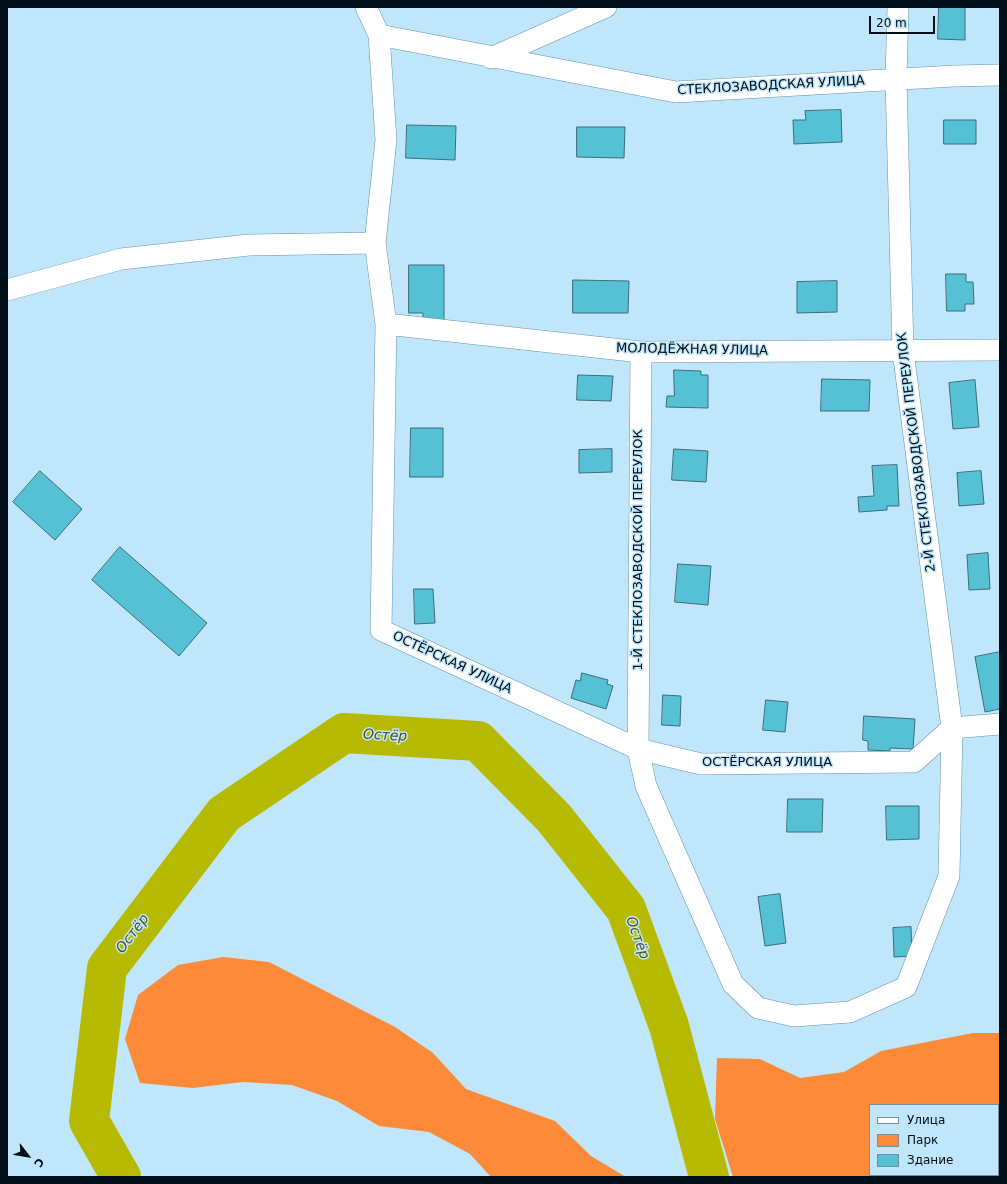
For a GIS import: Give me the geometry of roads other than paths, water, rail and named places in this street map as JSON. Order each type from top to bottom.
[{"type":"street","points":[[366,7],[379,35],[386,140],[375,243],[386,324]]},
{"type":"street","points":[[491,58],[606,7]]},
{"type":"street","name":"2-Й СТЕКЛОЗАВОДСКОЙ ПЕРЕУЛОК","points":[[638,749],[646,786],[733,984],[758,1008],[794,1016],[850,1012],[906,987],[949,876],[952,728],[903,351],[896,79],[898,7]]},
{"type":"street","name":"СТЕКЛОЗАВОДСКАЯ УЛИЦА","points":[[379,35],[491,58],[676,92],[896,79],[1000,75]]},
{"type":"street","points":[[7,290],[121,259],[249,245],[375,243]]},
{"type":"street","name":"МОЛОДЁЖНАЯ УЛИЦА","points":[[386,324],[641,352],[1000,350]]},
{"type":"street","name":"ОСТЁРСКАЯ УЛИЦА","points":[[386,324],[381,630],[638,749],[701,764],[914,762],[952,728]]},
{"type":"street","name":"1-Й СТЕКЛОЗАВОДСКОЙ ПЕРЕУЛОК","points":[[638,749],[641,352]]},
{"type":"street","points":[[952,728],[1000,724]]},
{"type":"waterway","name":"Остёр","points":[[121,1177],[89,1121],[107,968],[224,814],[344,733],[478,741],[554,818],[626,909],[669,1026],[709,1177]]}]
